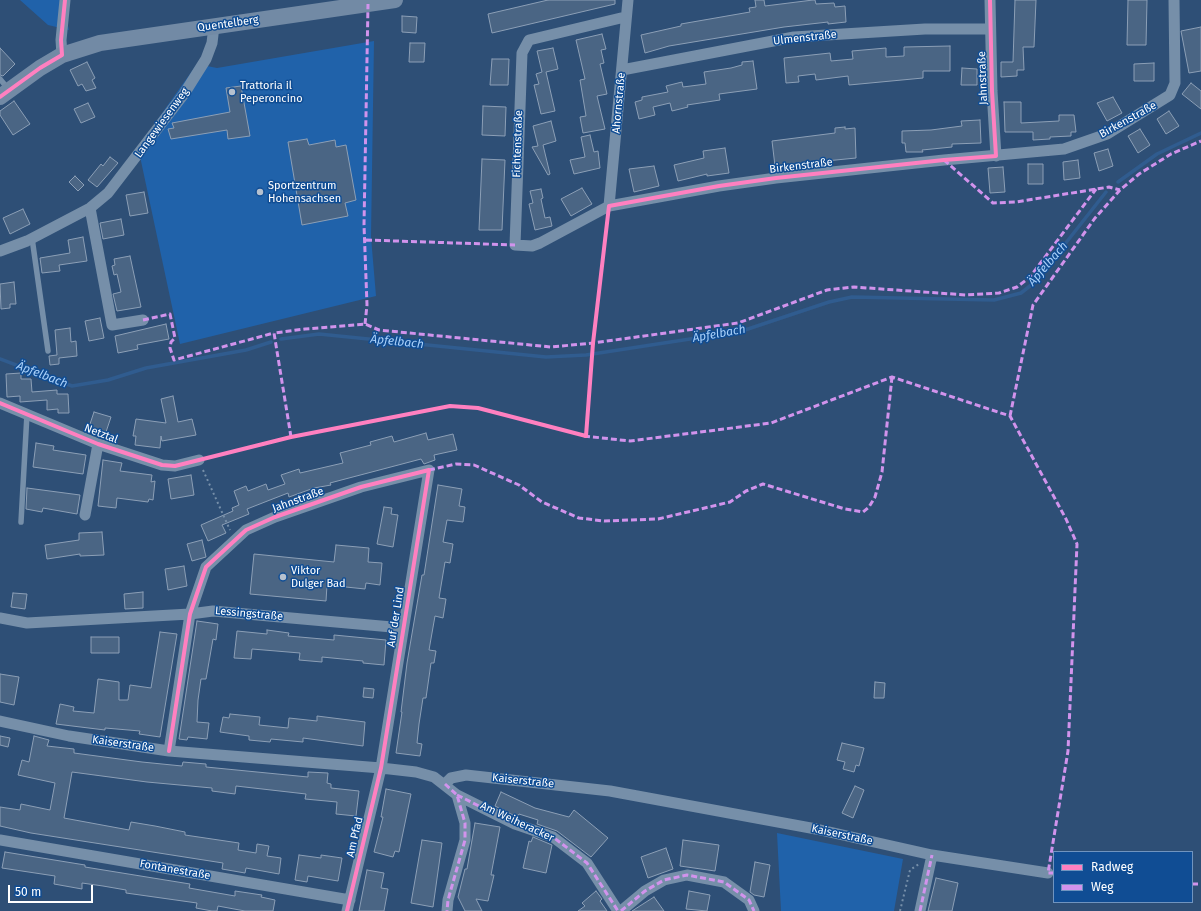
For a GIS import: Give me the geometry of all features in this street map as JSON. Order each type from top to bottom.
[{"type":"street","name":"Quentelberg","points":[[3,89],[62,55],[100,43],[395,0]]},
{"type":"street","name":"Ahornstraße","points":[[609,206],[622,70],[625,17],[628,0]]},
{"type":"street","name":"Jahnstraße","points":[[990,0],[996,156]]},
{"type":"street","name":"Birkenstraße","points":[[609,206],[719,186],[776,178],[1064,149],[1107,134],[1170,96],[1175,83],[1174,0]]},
{"type":"street","points":[[61,2],[62,55]]},
{"type":"street","name":"Fichtenstraße","points":[[609,206],[540,244],[532,246],[515,245],[522,53],[529,40],[625,17]]},
{"type":"street","name":"Langewiesenweg","points":[[0,250],[32,238],[90,208],[108,193],[184,94],[206,59],[212,43],[214,26]]},
{"type":"street","name":"Ulmenstraße","points":[[622,70],[794,37],[925,29],[990,29]]},
{"type":"street","points":[[90,208],[112,326],[143,320]]},
{"type":"street","name":"Netztal","points":[[0,403],[98,444],[162,465],[175,466],[199,460]]},
{"type":"street","name":"Netztal","points":[[85,515],[98,444]]},
{"type":"street","name":"Jahnstraße","points":[[169,751],[190,614],[206,567],[246,530],[275,517],[361,487],[429,470]]},
{"type":"street","name":"Auf der Lind","points":[[381,768],[429,470]]},
{"type":"street","name":"Lessingstraße","points":[[0,618],[27,623],[190,614],[213,611],[403,628]]},
{"type":"street","name":"Kaiserstraße","points":[[0,721],[69,736],[169,751],[416,772],[434,778],[445,784],[451,778],[466,775],[610,791],[816,829],[932,855],[1048,873]]},
{"type":"street","name":"Am Pfad","points":[[348,911],[381,768]]},
{"type":"street","name":"Am Weiheracker","points":[[445,784],[457,795],[515,824],[553,837],[587,863],[618,911]]},
{"type":"street","name":"Am Weiheracker","points":[[447,911],[448,900],[465,840],[465,823],[457,795]]},
{"type":"street","name":"Fontanestraße","points":[[0,840],[350,900]]},
{"type":"street","points":[[920,911],[932,855]]},
{"type":"street","points":[[621,911],[645,891],[664,880],[687,875],[724,882],[749,900],[754,911]]},
{"type":"lane","points":[[32,238],[48,351]]},
{"type":"lane","points":[[21,522],[27,414]]},
{"type":"path","points":[[199,460],[234,540]]},
{"type":"path","points":[[900,911],[910,870],[932,855]]},
{"type":"shaded area","points":[[20,0],[62,0],[69,30],[48,25]]},
{"type":"shaded area","name":"Sportzentrum Hohensachsen","points":[[374,41],[371,237],[376,296],[180,344],[138,147],[197,64],[217,68]]},
{"type":"shaded area","points":[[777,833],[903,859],[894,911],[781,911]]},
{"type":"building","points":[[548,0],[615,0],[615,4],[492,33],[488,14]]},
{"type":"building","points":[[755,0],[764,0],[765,6],[813,0],[815,0],[816,4],[834,3],[835,7],[845,6],[846,22],[828,24],[828,22],[784,27],[669,46],[645,53],[641,35],[681,26],[681,24],[750,12],[749,8],[756,7]]},
{"type":"building","points":[[1015,0],[1036,0],[1034,47],[1023,47],[1024,70],[1017,70],[1017,76],[1001,77],[1001,62],[1013,62]]},
{"type":"building","points":[[1128,0],[1147,0],[1146,45],[1127,45]]},
{"type":"building","points":[[402,16],[417,17],[416,33],[402,32]]},
{"type":"building","points":[[1201,27],[1201,71],[1189,73],[1181,31]]},
{"type":"building","points":[[602,34],[606,49],[601,50],[604,63],[600,64],[607,94],[597,96],[605,129],[583,133],[580,117],[586,116],[580,80],[585,79],[576,40]]},
{"type":"building","points":[[410,43],[425,43],[424,62],[409,62]]},
{"type":"building","points":[[950,46],[950,71],[923,71],[923,78],[849,85],[848,76],[816,80],[815,74],[798,76],[799,82],[786,83],[784,58],[830,53],[831,61],[853,59],[852,51],[886,48],[886,57],[904,56],[904,47]]},
{"type":"building","points":[[0,48],[15,64],[3,76],[0,75]]},
{"type":"building","points":[[553,48],[558,69],[546,72],[555,111],[541,114],[534,85],[539,84],[536,74],[542,72],[537,51]]},
{"type":"building","points":[[492,59],[509,59],[508,85],[490,85]]},
{"type":"building","points":[[753,61],[757,89],[719,94],[720,100],[687,105],[688,107],[672,111],[670,103],[653,107],[655,115],[639,119],[635,102],[642,100],[642,97],[668,92],[666,86],[682,82],[683,87],[706,84],[704,72],[731,68],[742,65],[742,62]]},
{"type":"building","points":[[87,62],[95,78],[92,80],[96,88],[86,91],[82,84],[78,86],[70,70]]},
{"type":"building","points":[[1154,63],[1154,81],[1134,81],[1134,64]]},
{"type":"building","points":[[962,68],[977,69],[977,85],[961,85]]},
{"type":"building","points":[[1191,83],[1201,91],[1201,109],[1182,94]]},
{"type":"building","points":[[241,86],[250,136],[228,139],[227,130],[171,139],[168,129],[174,128],[172,123],[230,112],[226,88]]},
{"type":"building","points":[[1113,97],[1122,113],[1107,121],[1097,103]]},
{"type":"building","points":[[14,101],[30,124],[13,135],[0,115],[0,111]]},
{"type":"building","points":[[1004,102],[1021,102],[1021,123],[1059,121],[1059,115],[1074,115],[1076,132],[1071,132],[1071,136],[1050,137],[1050,139],[1033,140],[1033,132],[1005,132]]},
{"type":"building","points":[[88,103],[95,117],[81,123],[74,109]]},
{"type":"building","points":[[483,106],[506,107],[505,136],[482,135]]},
{"type":"building","points":[[1169,111],[1179,126],[1166,134],[1157,119]]},
{"type":"building","points":[[980,120],[981,143],[952,144],[952,147],[922,150],[923,152],[906,152],[905,143],[902,143],[902,131],[931,130],[962,126],[961,121]]},
{"type":"building","points":[[551,121],[556,141],[543,145],[550,174],[548,175],[532,147],[538,146],[533,126]]},
{"type":"building","points":[[845,127],[845,129],[855,128],[856,158],[775,166],[772,141],[835,133],[835,128]]},
{"type":"building","points":[[1140,129],[1150,145],[1138,153],[1128,136]]},
{"type":"building","points":[[590,135],[594,152],[598,151],[600,168],[574,174],[570,160],[585,157],[581,137]]},
{"type":"building","points":[[307,139],[309,145],[335,140],[336,147],[346,145],[356,200],[345,203],[348,216],[302,225],[288,142]]},
{"type":"building","points":[[725,148],[729,173],[707,176],[707,174],[678,181],[674,165],[704,158],[703,151]]},
{"type":"building","points":[[1108,149],[1113,166],[1099,171],[1094,153]]},
{"type":"building","points":[[110,157],[118,163],[97,187],[88,180],[101,164],[103,166]]},
{"type":"building","points":[[482,159],[505,160],[502,230],[479,230]]},
{"type":"building","points":[[1078,160],[1080,178],[1064,180],[1063,162]]},
{"type":"building","points":[[1028,164],[1043,164],[1043,184],[1028,184]]},
{"type":"building","points":[[654,166],[659,186],[634,192],[629,169]]},
{"type":"building","points":[[1003,167],[1005,192],[990,193],[988,168]]},
{"type":"building","points":[[75,176],[84,185],[78,191],[69,182]]},
{"type":"building","points":[[582,188],[592,204],[571,216],[561,199]]},
{"type":"building","points":[[541,189],[543,198],[541,199],[545,218],[550,217],[552,226],[535,230],[529,204],[533,203],[530,191]]},
{"type":"building","points":[[144,192],[148,213],[130,216],[126,195]]},
{"type":"building","points":[[23,209],[30,224],[10,234],[3,218]]},
{"type":"building","points":[[121,219],[124,235],[103,239],[100,223]]},
{"type":"building","points":[[83,237],[87,261],[59,265],[60,271],[42,273],[40,258],[70,253],[68,240]]},
{"type":"building","points":[[130,256],[141,307],[117,311],[113,294],[121,292],[117,274],[114,275],[112,266],[115,265],[114,259]]},
{"type":"building","points":[[14,282],[16,304],[10,304],[10,308],[1,309],[0,284]]},
{"type":"building","points":[[100,318],[104,338],[89,341],[85,321]]},
{"type":"building","points":[[166,324],[169,339],[137,345],[138,349],[118,353],[115,336]]},
{"type":"building","points":[[70,328],[71,342],[76,341],[77,356],[59,358],[59,364],[50,365],[49,356],[57,355],[55,330]]},
{"type":"building","points":[[21,373],[21,379],[31,379],[32,392],[57,390],[57,394],[68,394],[69,413],[58,413],[58,409],[47,410],[47,400],[20,402],[20,396],[7,397],[6,374]]},
{"type":"building","points":[[173,396],[178,422],[192,419],[196,435],[162,441],[161,436],[160,448],[135,445],[136,436],[133,436],[136,419],[166,423],[161,399]]},
{"type":"building","points":[[94,412],[111,417],[105,435],[88,430]]},
{"type":"building","points":[[426,433],[428,440],[453,434],[457,450],[434,455],[435,460],[424,464],[421,459],[330,483],[331,485],[314,488],[289,497],[288,493],[247,509],[249,514],[222,525],[226,533],[208,541],[201,525],[233,511],[232,508],[239,505],[234,491],[246,486],[248,491],[266,484],[268,490],[285,484],[281,475],[299,469],[300,473],[343,463],[340,453],[371,445],[370,442],[392,436],[394,442]]},
{"type":"building","points":[[36,443],[54,446],[53,450],[86,455],[83,474],[33,467]]},
{"type":"building","points":[[103,460],[122,463],[120,471],[152,475],[151,482],[155,481],[153,500],[149,499],[148,502],[117,498],[116,508],[98,506]]},
{"type":"building","points":[[191,475],[194,495],[171,499],[168,479]]},
{"type":"building","points":[[438,485],[462,489],[459,506],[465,507],[463,522],[447,520],[443,542],[453,544],[450,563],[445,562],[439,598],[446,599],[443,618],[435,616],[429,650],[436,651],[434,663],[431,663],[426,698],[423,698],[419,724],[417,743],[422,744],[420,756],[396,753],[407,663],[422,575],[424,575]]},
{"type":"building","points":[[27,488],[80,495],[77,514],[43,508],[42,512],[26,509]]},
{"type":"building","points":[[384,507],[392,508],[391,514],[398,515],[393,547],[377,544]]},
{"type":"building","points":[[102,532],[104,555],[80,556],[80,554],[47,559],[45,545],[79,540],[79,533]]},
{"type":"building","points":[[202,540],[206,557],[192,561],[187,544]]},
{"type":"building","points":[[336,545],[369,548],[368,562],[382,563],[380,585],[366,583],[365,589],[327,585],[326,601],[250,594],[254,554],[334,562]]},
{"type":"building","points":[[184,566],[187,586],[168,590],[165,569]]},
{"type":"building","points":[[143,592],[143,608],[125,609],[124,594]]},
{"type":"building","points":[[13,593],[27,594],[25,609],[11,607]]},
{"type":"building","points":[[197,621],[218,624],[216,640],[213,639],[206,679],[201,679],[198,700],[197,722],[209,723],[207,739],[188,737],[187,740],[179,739]]},
{"type":"building","points":[[267,630],[289,633],[288,636],[334,640],[334,635],[386,640],[384,665],[363,663],[363,661],[322,657],[322,662],[299,660],[300,653],[252,649],[251,659],[234,658],[237,631],[267,634]]},
{"type":"building","points":[[160,632],[177,634],[160,737],[139,734],[140,731],[105,728],[105,730],[56,724],[60,704],[74,707],[73,711],[94,713],[98,679],[119,682],[119,700],[128,700],[130,685],[151,688]]},
{"type":"building","points":[[91,637],[119,637],[119,653],[91,653]]},
{"type":"building","points":[[0,674],[19,677],[14,705],[0,702]]},
{"type":"building","points":[[875,682],[885,683],[884,698],[874,698]]},
{"type":"building","points":[[364,688],[374,689],[373,698],[363,697]]},
{"type":"building","points":[[230,714],[260,717],[259,725],[288,728],[289,718],[317,721],[317,716],[365,722],[363,746],[303,738],[303,742],[271,739],[270,742],[249,740],[249,736],[220,732],[223,717],[229,718]]},
{"type":"building","points":[[0,736],[10,738],[8,747],[0,745]]},
{"type":"building","points":[[34,736],[49,740],[47,746],[74,749],[74,753],[142,762],[182,766],[183,762],[206,764],[206,767],[308,777],[308,772],[328,773],[327,783],[331,784],[331,788],[359,791],[356,816],[336,814],[337,802],[305,799],[306,794],[236,786],[235,794],[212,791],[212,788],[147,782],[72,772],[64,818],[129,830],[131,822],[155,826],[185,832],[185,835],[239,843],[238,850],[256,853],[257,844],[269,846],[267,856],[281,858],[279,874],[246,868],[245,873],[222,869],[223,863],[31,833],[0,826],[0,807],[20,810],[21,804],[50,810],[55,783],[18,775],[22,760],[29,762]]},
{"type":"building","points":[[842,743],[864,748],[859,766],[856,765],[854,772],[843,769],[845,762],[837,760]]},
{"type":"building","points":[[855,786],[864,790],[853,818],[842,813]]},
{"type":"building","points":[[386,789],[411,794],[399,852],[395,851],[393,857],[374,852],[383,817],[381,817]]},
{"type":"building","points":[[501,792],[535,808],[569,817],[574,810],[608,838],[591,857],[557,831],[537,824],[538,820],[519,814],[517,817],[495,806]]},
{"type":"building","points":[[475,823],[500,827],[491,875],[494,875],[488,901],[476,899],[482,911],[465,911],[458,897],[465,869],[467,869]]},
{"type":"building","points":[[533,837],[552,845],[546,873],[523,868],[529,841],[531,842]]},
{"type":"building","points":[[422,840],[442,843],[433,907],[411,903]]},
{"type":"building","points":[[683,840],[719,845],[715,871],[680,866]]},
{"type":"building","points":[[666,848],[673,869],[648,878],[641,857]]},
{"type":"building","points":[[5,852],[190,884],[189,888],[235,896],[235,891],[262,895],[261,897],[275,900],[273,911],[245,911],[218,906],[217,911],[212,911],[196,908],[197,903],[126,893],[126,890],[103,886],[82,883],[82,889],[54,884],[55,876],[2,868]]},
{"type":"building","points":[[299,855],[321,858],[321,855],[342,858],[338,881],[308,876],[307,882],[295,880]]},
{"type":"building","points":[[755,862],[770,865],[764,897],[754,895],[750,892]]},
{"type":"building","points":[[367,870],[384,873],[381,888],[388,889],[384,911],[359,911]]},
{"type":"building","points":[[936,878],[958,883],[952,911],[928,911]]},
{"type":"building","points":[[596,891],[602,899],[600,901],[607,911],[578,911],[585,906],[582,903]]},
{"type":"building","points":[[689,891],[710,895],[707,911],[686,909]]},
{"type":"building","points":[[654,897],[664,911],[632,911]]},
{"type":"waterway","name":"Äpfelbach","points":[[1118,182],[1157,154],[1201,133]]},
{"type":"waterway","name":"Äpfelbach","points":[[281,339],[319,334],[546,357],[586,355],[742,331],[829,302],[852,297],[994,300],[1021,293],[1035,282],[1106,192]]},
{"type":"waterway","name":"Äpfelbach","points":[[0,359],[72,386],[108,380],[146,368],[246,350],[271,342]]},
{"type":"marked path","points":[[365,324],[367,305],[364,225],[368,4]]},
{"type":"marked path","points":[[1010,416],[1033,305],[1095,218],[1120,190],[1139,174],[1171,154],[1201,141]]},
{"type":"marked path","points":[[944,160],[993,203],[1016,202],[1109,187],[1120,190]]},
{"type":"marked path","points":[[291,437],[274,333],[365,324],[379,330],[551,347],[593,343],[738,323],[827,290],[854,287],[966,295],[999,293],[1017,287],[1030,277],[1096,189]]},
{"type":"marked path","points":[[366,240],[515,245]]},
{"type":"marked path","points":[[143,320],[170,314],[175,338],[171,342],[170,348],[174,360],[274,333]]},
{"type":"marked path","points":[[584,436],[630,441],[771,423],[892,377],[1010,416],[1066,519],[1077,544],[1068,751],[1048,873],[1053,873]]},
{"type":"marked path","points":[[429,470],[456,464],[474,465],[519,485],[542,502],[579,518],[604,521],[658,519],[730,502],[746,491],[763,484],[845,509],[863,512],[869,507],[875,497],[882,472],[892,377]]},
{"type":"marked path","points":[[445,784],[457,795],[465,823],[465,840],[448,900],[447,911]]},
{"type":"marked path","points":[[457,795],[515,824],[553,837],[587,863],[618,911]]},
{"type":"marked path","points":[[920,911],[932,855]]},
{"type":"marked path","points":[[621,911],[645,891],[664,880],[687,875],[724,882],[749,900],[754,911]]},
{"type":"marked path","points":[[1193,884],[1201,884]]},
{"type":"cycle path","points":[[0,97],[40,68],[62,55],[61,40],[65,0]]},
{"type":"cycle path","points":[[0,403],[98,444],[162,465],[175,466],[291,437],[450,406],[478,408],[586,436],[593,343],[609,206],[719,186],[776,178],[996,156],[992,91],[990,0]]},
{"type":"cycle path","points":[[169,751],[190,614],[206,567],[246,530],[275,517],[361,487],[429,470],[381,768],[347,911]]},
{"type":"place","name":"Trattoria il Peperoncino","points":[[232,92]]},
{"type":"place","name":"Sportzentrum Hohensachsen","points":[[260,192]]},
{"type":"place","name":"Viktor Dulger Bad","points":[[283,577]]}]
